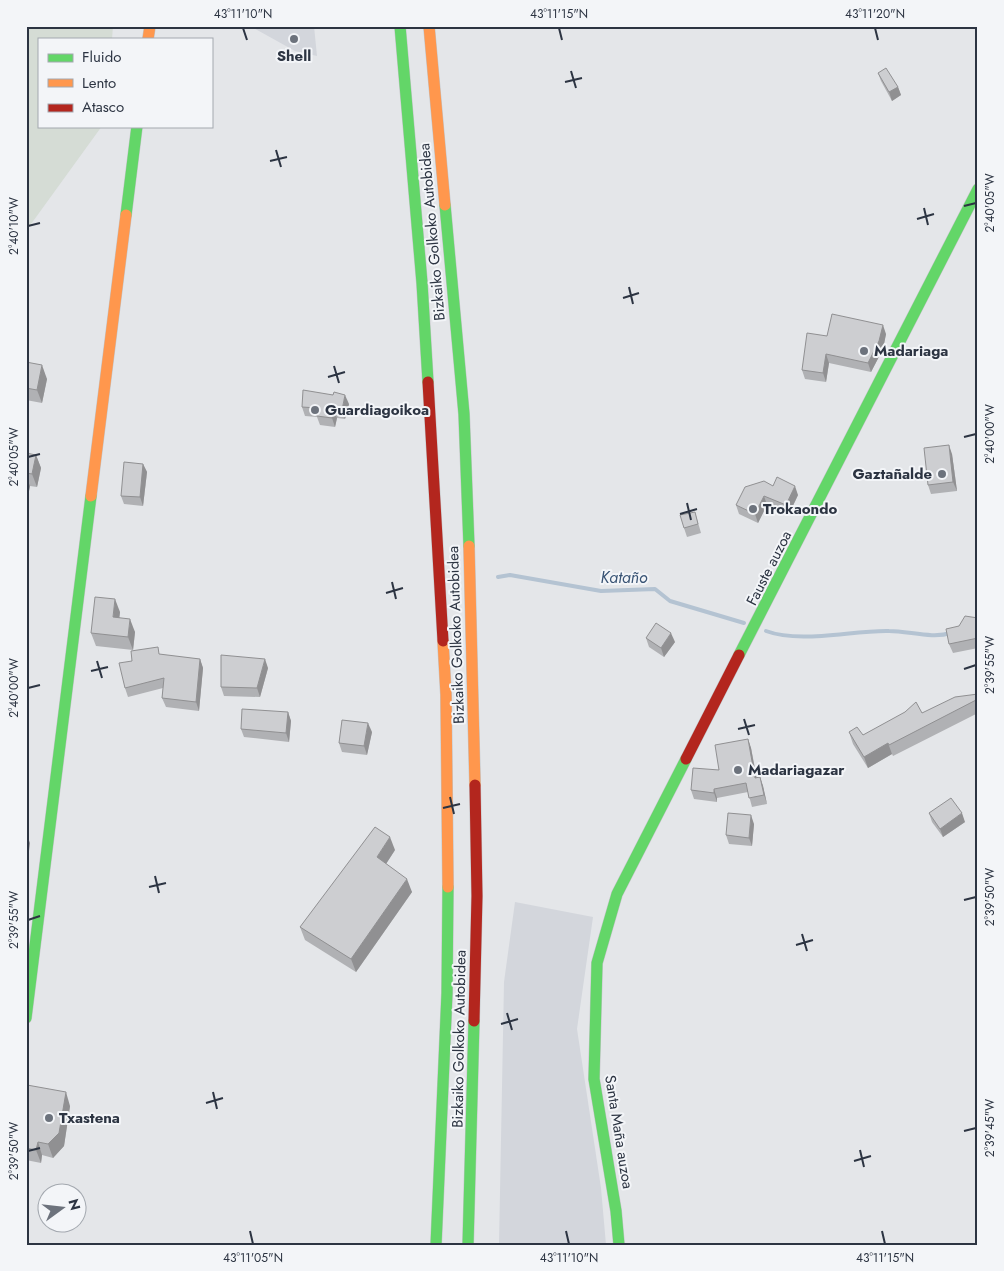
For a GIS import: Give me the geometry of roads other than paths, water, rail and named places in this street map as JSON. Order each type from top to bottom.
[{"type":"main road","name":"Bizkaiko Golkoko Autobidea","points":[[400,26],[422,283],[446,695],[448,834],[446,993],[436,1245]]},
{"type":"main road","name":"Bizkaiko Golkoko Autobidea","points":[[428,26],[464,414],[472,646],[477,896],[468,1245]]},
{"type":"main road","points":[[26,1018],[137,128]]},
{"type":"main road","name":"Fauste auzoa","points":[[597,963],[618,894],[978,190]]},
{"type":"main road","name":"Santa Maña auzoa","points":[[597,963],[594,1079],[616,1211],[618,1245]]},
{"type":"waterway","name":"Kataño","points":[[498,577],[510,575],[601,591],[655,589],[670,601],[744,623]]},
{"type":"waterway","name":"Kataño","points":[[766,631],[780,635],[795,636],[827,636],[875,631],[936,635],[951,633]]},
{"type":"place","name":"Shell","points":[[294,39]]},
{"type":"place","name":"Madariaga","points":[[864,351]]},
{"type":"place","name":"Guardiagoikoa","points":[[315,410]]},
{"type":"place","name":"Gaztañalde","points":[[942,474]]},
{"type":"place","name":"Trokaondo","points":[[753,509]]},
{"type":"place","name":"Madariagazar","points":[[738,770]]},
{"type":"place","name":"Txastena","points":[[49,1118]]}]
